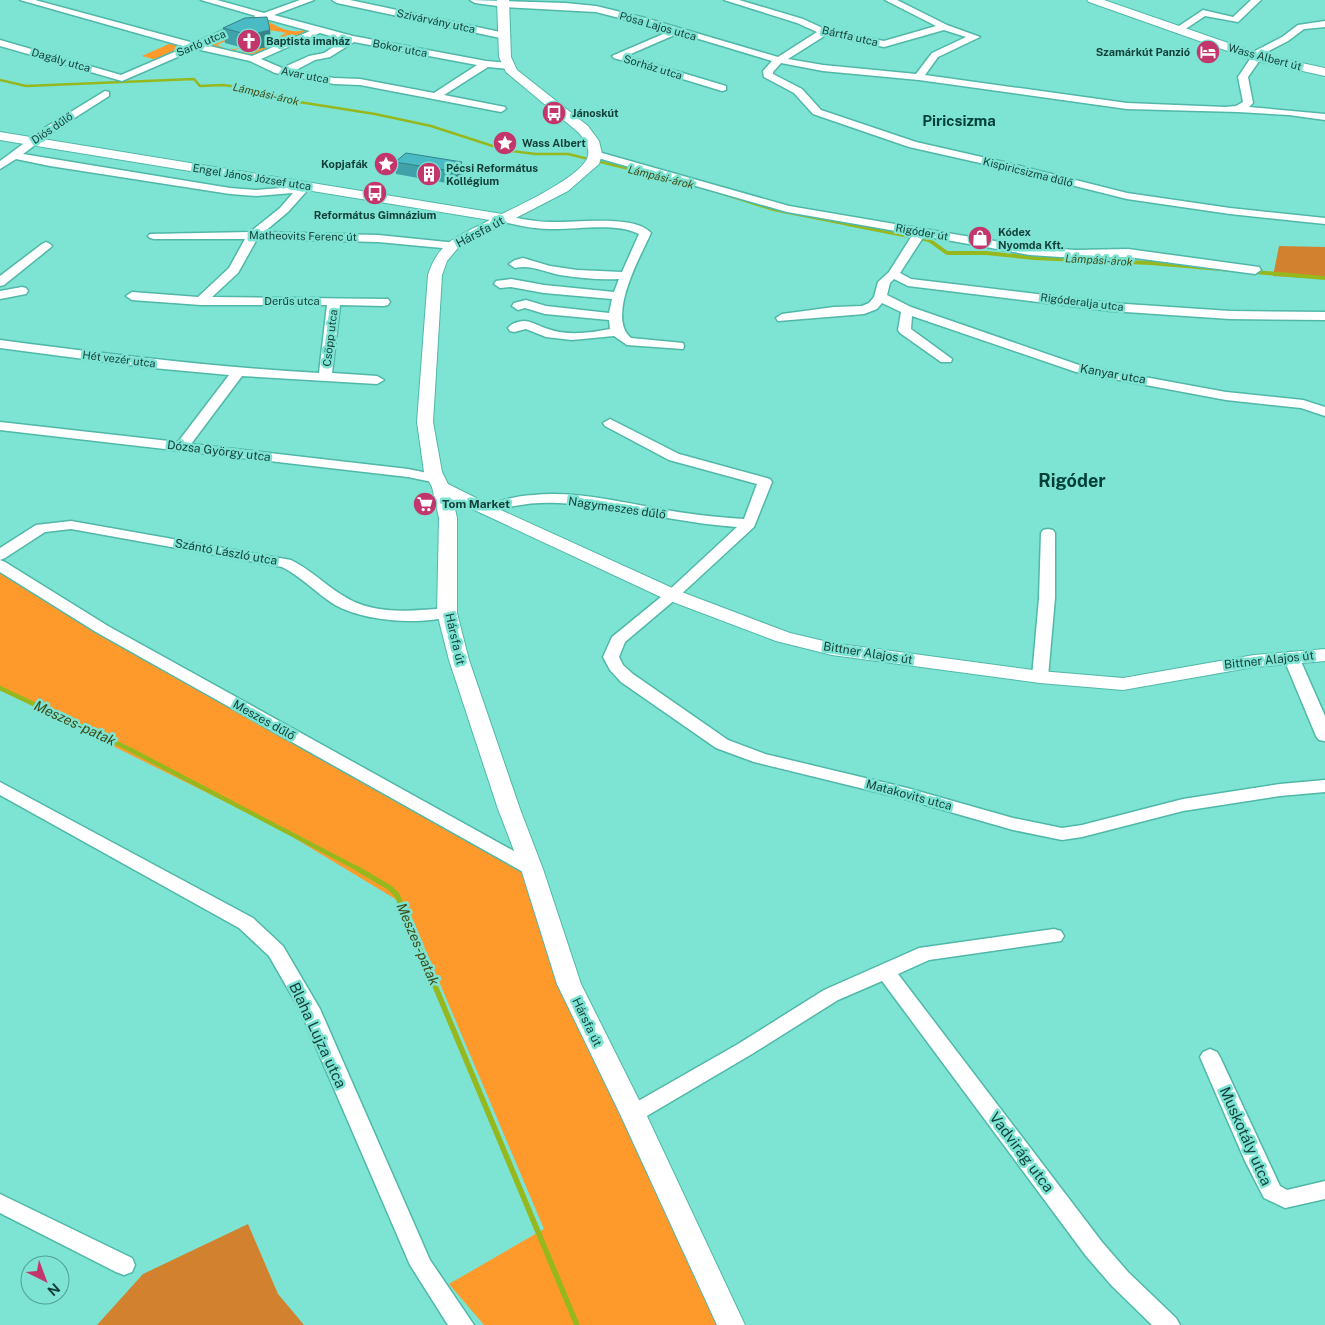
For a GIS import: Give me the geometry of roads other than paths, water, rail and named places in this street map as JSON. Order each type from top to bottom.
[{"type":"street","name":"Avar utca","points":[[25,0],[194,46],[253,59],[276,70],[334,81],[360,82],[501,109]]},
{"type":"street","name":"Bokor utca","points":[[206,0],[352,39],[486,64],[509,66]]},
{"type":"street","name":"Sarló utca","points":[[122,78],[264,16],[309,0]]},
{"type":"street","name":"Szivárvány utca","points":[[337,0],[505,36]]},
{"type":"street","name":"Pósa Lajos utca","points":[[475,0],[559,5],[598,10],[779,60]]},
{"type":"street","name":"Bártfa utca","points":[[729,0],[800,21],[824,32],[889,44],[944,27]]},
{"type":"street","points":[[890,0],[944,27],[975,37],[928,59],[919,77]]},
{"type":"street","name":"Wass Albert út","points":[[1093,0],[1254,56],[1325,72]]},
{"type":"street","points":[[1178,30],[1202,13],[1235,20],[1256,0]]},
{"type":"street","points":[[503,3],[505,57],[512,72],[583,129],[592,141],[594,158]]},
{"type":"street","points":[[1238,109],[1248,103],[1243,77],[1254,56],[1285,39],[1301,27],[1325,24]]},
{"type":"street","points":[[253,59],[318,31]]},
{"type":"street","name":"Sorház utca","points":[[677,31],[617,56],[722,88]]},
{"type":"street","points":[[779,60],[824,32]]},
{"type":"street","points":[[285,71],[312,58],[327,55],[352,39]]},
{"type":"street","name":"Dagály utca","points":[[0,43],[122,78]]},
{"type":"street","points":[[779,60],[824,68],[919,77],[1127,106],[1200,110],[1238,109],[1289,112],[1325,117]]},
{"type":"street","name":"Kispiricsizma dűlő","points":[[779,60],[768,71],[768,75],[798,91],[817,112],[899,141],[1127,196],[1230,211],[1325,220]]},
{"type":"street","points":[[436,96],[486,64]]},
{"type":"street","name":"Diós dűlő","points":[[0,166],[24,147],[105,94]]},
{"type":"street","name":"Engel János József utca","points":[[0,136],[24,147],[470,212],[500,221]]},
{"type":"street","name":"Engel János József utca","points":[[0,142],[297,191],[500,221]]},
{"type":"street","name":"Hársfa út","points":[[594,158],[563,188],[453,245],[440,260],[435,275],[425,422],[428,450],[448,518],[447,614],[459,660],[509,809],[532,869],[568,984],[633,1114],[731,1325]]},
{"type":"street","name":"Rigóder út","points":[[594,158],[687,179],[787,209],[918,235],[1030,251],[1152,256],[1255,270]]},
{"type":"street","points":[[201,301],[234,270],[252,235],[284,210],[297,191]]},
{"type":"street","points":[[500,221],[539,225],[621,226],[642,229],[645,233],[626,275],[619,296],[614,317],[616,332],[620,338],[626,341],[678,346]]},
{"type":"street","name":"Matheovits Ferenc út","points":[[154,236],[252,235],[399,238],[453,245]]},
{"type":"street","points":[[782,318],[834,311],[864,310],[873,306],[880,297],[884,282],[893,274],[918,235]]},
{"type":"street","points":[[0,282],[46,246]]},
{"type":"street","points":[[515,264],[526,262],[549,269],[614,276],[626,275]]},
{"type":"street","name":"Rigóderalja utca","points":[[893,274],[908,282],[1111,307],[1230,315],[1325,316]]},
{"type":"street","points":[[500,284],[511,283],[562,291],[619,296]]},
{"type":"street","points":[[0,295],[22,291]]},
{"type":"street","name":"Derűs utca","points":[[132,296],[201,301],[384,302]]},
{"type":"street","name":"Kanyar utca","points":[[880,297],[907,310],[1076,368],[1226,396],[1303,404],[1325,412]]},
{"type":"street","name":"Csöpp utca","points":[[325,376],[334,301]]},
{"type":"street","points":[[518,306],[526,304],[545,310],[614,317]]},
{"type":"street","points":[[907,310],[904,330],[946,359]]},
{"type":"street","points":[[514,328],[528,325],[544,333],[582,336],[616,332]]},
{"type":"street","name":"Hét vezér utca","points":[[0,344],[153,364],[238,372],[376,380]]},
{"type":"street","points":[[182,446],[238,372]]},
{"type":"street","points":[[610,423],[674,458],[765,482],[749,524],[672,595]]},
{"type":"street","name":"Dózsa György utca","points":[[0,426],[408,473],[439,483]]},
{"type":"street","name":"Bittner Alajos út","points":[[439,483],[486,510],[672,595],[767,631],[832,650],[1040,677],[1123,684],[1207,668],[1291,657],[1325,655]]},
{"type":"street","name":"Nagymeszes dűlő","points":[[486,510],[508,502],[549,499],[588,502],[682,518],[749,524]]},
{"type":"street","name":"Szántó László utca","points":[[0,555],[41,528],[71,525],[286,563],[302,570],[340,601],[351,607],[375,612],[410,615],[447,614]]},
{"type":"street","points":[[1040,677],[1047,598],[1048,533]]},
{"type":"street","name":"Meszes dűlő","points":[[0,565],[111,634],[532,869]]},
{"type":"street","name":"Matakovits utca","points":[[672,595],[618,640],[611,657],[613,662],[627,678],[722,744],[760,758],[907,794],[1013,824],[1062,834],[1082,831],[1183,805],[1280,790],[1325,786]]},
{"type":"street","points":[[1291,657],[1325,736]]},
{"type":"street","name":"Blaha Lujza utca","points":[[0,788],[246,923],[276,952],[310,1009],[421,1265],[462,1325]]},
{"type":"street","points":[[633,1114],[745,1049],[831,995],[926,953],[1054,936]]},
{"type":"street","name":"Vadvirág utca","points":[[885,971],[1094,1249],[1120,1279],[1168,1325]]},
{"type":"street","name":"Muskotály utca","points":[[1210,1057],[1256,1161],[1272,1192],[1285,1198],[1325,1190]]},
{"type":"street","points":[[0,1203],[124,1265]]},
{"type":"waterway","name":"Lámpási-árok","points":[[0,80],[26,86],[194,79],[200,86],[223,85],[253,89],[299,102],[375,114],[431,126],[505,150],[535,154],[568,154],[686,183]]},
{"type":"waterway","name":"Lámpási-árok","points":[[698,186],[774,210],[855,226]]},
{"type":"waterway","name":"Lámpási-árok","points":[[848,224],[929,240],[947,253],[986,253],[1034,258],[1151,263],[1325,278]]},
{"type":"waterway","name":"Meszes-patak","points":[[0,688],[129,749],[360,870]]},
{"type":"waterway","name":"Meszes-patak","points":[[358,869],[390,888],[397,895],[577,1325]]},
{"type":"place","name":"Baptista imaház","points":[[249,41]]},
{"type":"place","name":"Szamárkút Panzió","points":[[1208,52]]},
{"type":"place","name":"Jánoskút","points":[[554,113]]},
{"type":"place","name":"Wass Albert","points":[[505,143]]},
{"type":"place","name":"Kopjafák","points":[[386,164]]},
{"type":"place","name":"Pécsi Református Kollégium","points":[[429,174]]},
{"type":"place","name":"Református Gimnázium","points":[[375,193]]},
{"type":"place","name":"Kódex Nyomda Kft.","points":[[980,238]]},
{"type":"place","name":"Tom Market","points":[[425,504]]},
{"type":"district","name":"Piricsizma","points":[[959,120]]},
{"type":"district","name":"Rigóder","points":[[1072,480]]}]
